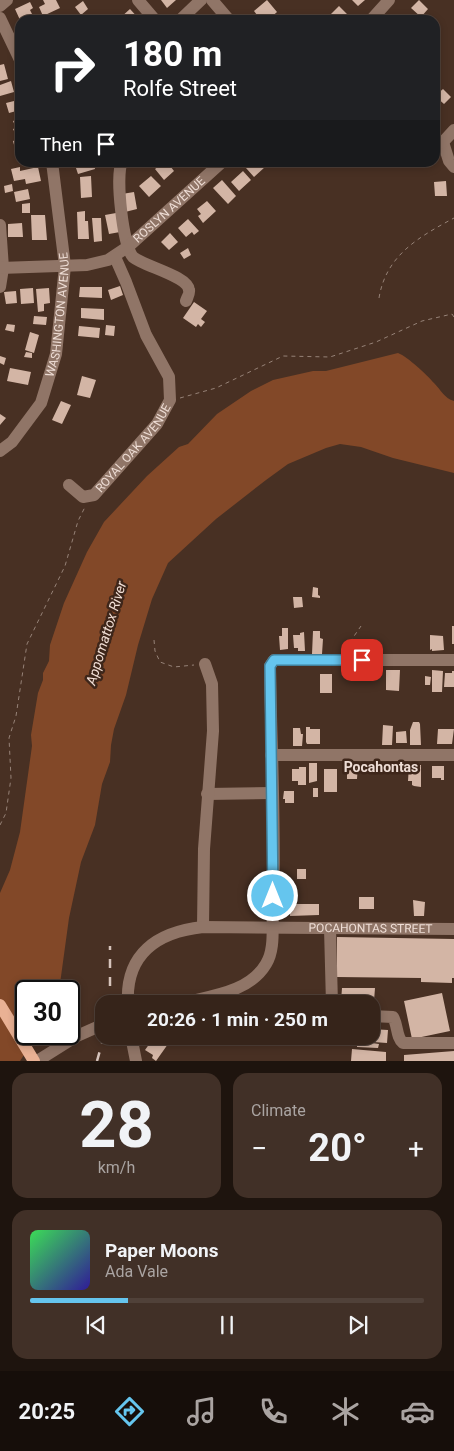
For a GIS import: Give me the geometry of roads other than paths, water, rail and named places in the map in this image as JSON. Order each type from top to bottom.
[{"type":"main road","points":[[0,1005],[36,1061]]},
{"type":"street","points":[[0,6],[8,0]]},
{"type":"street","points":[[138,0],[151,15]]},
{"type":"street","points":[[186,15],[202,0]]},
{"type":"street","points":[[212,0],[225,15]]},
{"type":"street","points":[[376,15],[390,0]]},
{"type":"street","points":[[0,18],[15,50]]},
{"type":"street","points":[[440,142],[454,130]]},
{"type":"street","points":[[440,145],[454,167]]},
{"type":"street","name":"WASHINGTON AVENUE","points":[[0,451],[12,442],[42,403],[56,354],[65,266],[53,167]]},
{"type":"street","points":[[120,167],[118,171],[119,196],[130,253],[133,257],[171,275],[188,286],[189,290],[186,301]]},
{"type":"street","name":"ROSLYN AVENUE","points":[[115,257],[216,167]]},
{"type":"street","points":[[0,225],[0,287]]},
{"type":"street","points":[[1,268],[100,263],[115,257]]},
{"type":"street","name":"ROYAL OAK AVENUE","points":[[69,485],[83,497],[94,495],[157,424],[170,400],[169,377],[146,335],[115,257]]},
{"type":"street","points":[[215,995],[231,991],[257,976],[266,964],[271,951],[272,755],[270,666],[274,660],[454,660]]},
{"type":"street","points":[[203,927],[204,849],[213,731],[212,688],[205,664]]},
{"type":"street","points":[[272,755],[454,755]]},
{"type":"street","points":[[207,794],[272,793]]},
{"type":"street","name":"POCAHONTAS STREET","points":[[128,995],[132,971],[144,952],[158,940],[173,932],[203,927],[454,929]]},
{"type":"street","points":[[330,928],[332,995]]},
{"type":"street","points":[[380,1016],[393,1017],[400,1040],[404,1043],[454,1043]]},
{"type":"street","points":[[36,1061],[77,1036],[95,1028]]},
{"type":"street","points":[[133,1045],[136,1061]]},
{"type":"water","name":"Appomattox River","points":[[398,353],[407,358],[445,396],[454,401],[454,473],[393,458],[361,447],[340,444],[326,448],[288,464],[266,480],[216,519],[168,563],[152,599],[126,695],[114,729],[110,762],[102,784],[95,825],[81,862],[69,918],[61,980],[15,980],[15,1045],[31,1045],[20,1061],[0,1061],[0,893],[10,870],[20,832],[32,746],[31,735],[38,693],[43,680],[43,673],[49,661],[50,645],[64,603],[87,552],[104,522],[147,476],[179,447],[188,444],[217,414],[251,391],[273,380],[313,371],[326,371]]},
{"type":"railway","points":[[110,946],[110,995]]},
{"type":"railway","points":[[97,1061],[101,1045]]},
{"type":"district","name":"Pocahontas","points":[[381,767]]}]
